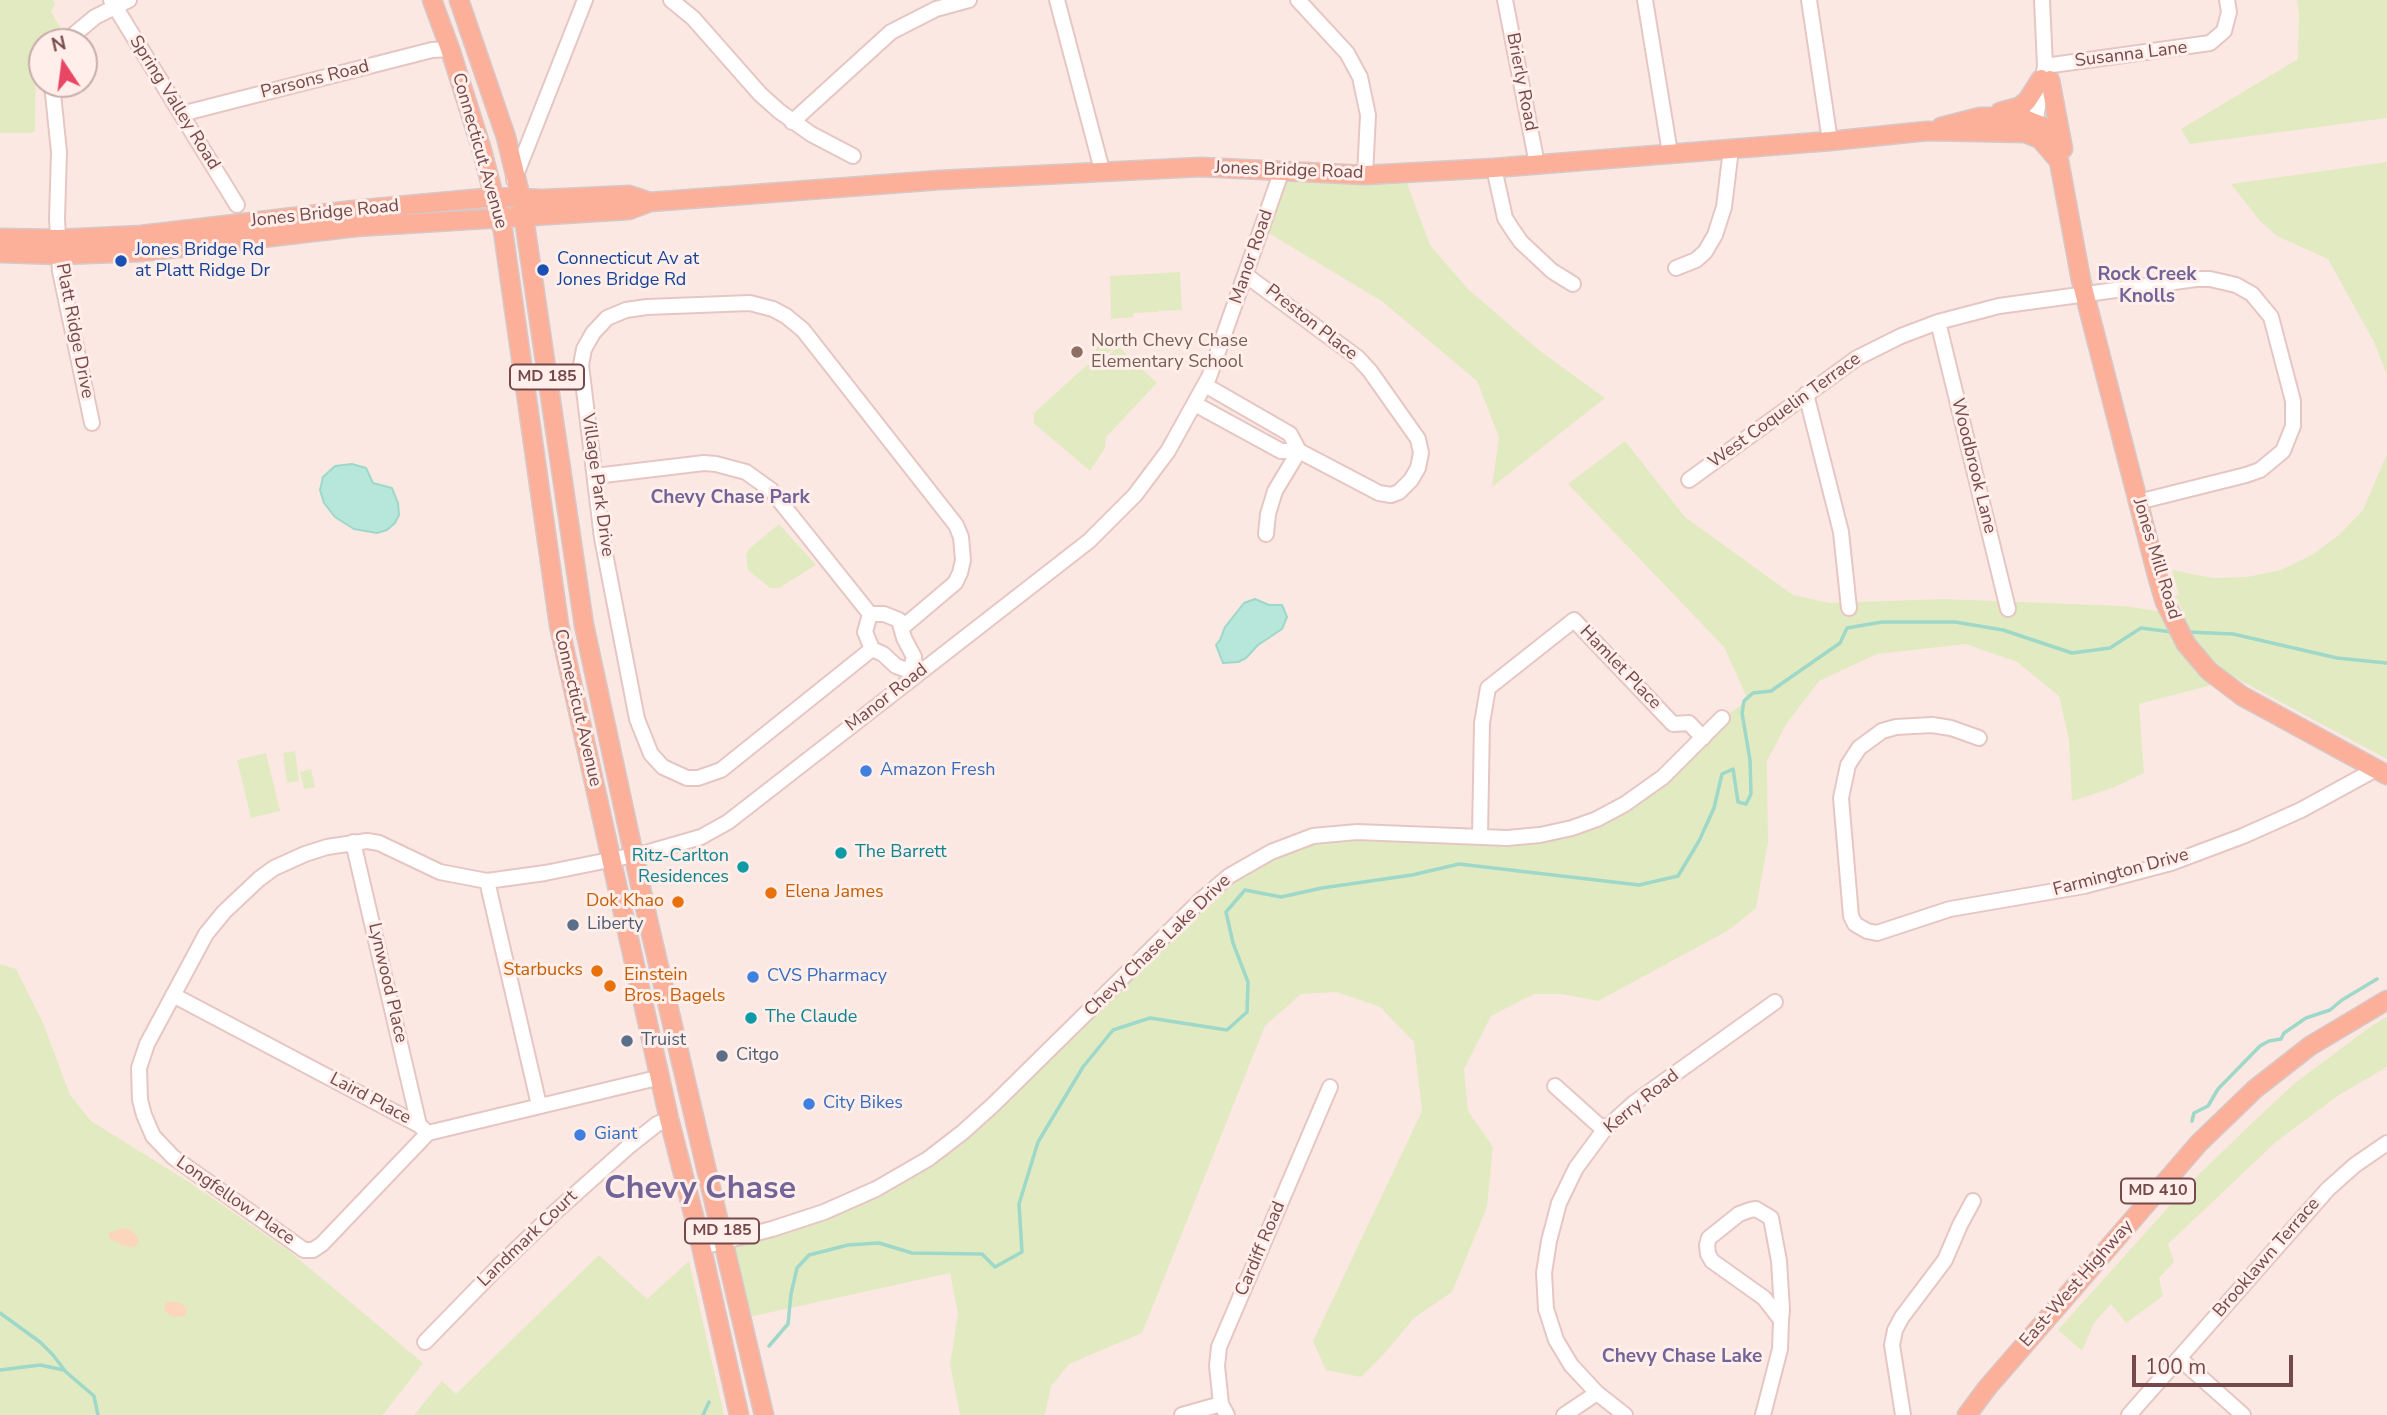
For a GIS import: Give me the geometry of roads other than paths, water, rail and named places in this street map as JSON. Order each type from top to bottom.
[{"type":"main road","name":"Connecticut Avenue","points":[[432,0],[512,202],[584,625],[764,1415]]},
{"type":"main road","name":"Connecticut Avenue","points":[[459,0],[498,112],[516,176],[512,202]]},
{"type":"main road","points":[[1980,117],[2019,107],[2027,102],[2045,75]]},
{"type":"main road","points":[[2045,75],[2064,156]]},
{"type":"main road","name":"Jones Bridge Road","points":[[1927,131],[1980,117],[2019,117],[2037,127]]},
{"type":"main road","name":"Jones Bridge Road","points":[[0,253],[354,210],[512,202],[629,210],[650,202],[867,184],[1102,170],[1201,167],[1365,175],[1494,168],[1927,131],[2037,127]]},
{"type":"main road","name":"Jones Mill Road","points":[[2037,127],[2054,138],[2064,156],[2074,196],[2072,237]]},
{"type":"main road","name":"Jones Mill Road","points":[[2037,127],[2040,139],[2059,161],[2085,293],[2158,581],[2175,625],[2186,644],[2209,671],[2242,696],[2381,772]]},
{"type":"main road","name":"Jones Bridge Road","points":[[0,238],[59,247],[142,252],[356,227],[499,217],[512,202]]},
{"type":"main road","name":"Connecticut Avenue","points":[[499,217],[559,625],[669,1119],[702,1247],[739,1415]]},
{"type":"main road","name":"East-West Highway","points":[[1967,1415],[1987,1388],[2199,1143],[2255,1089],[2310,1046],[2385,996]]},
{"type":"street","points":[[79,28],[112,3],[129,0]]},
{"type":"street","points":[[516,176],[585,0]]},
{"type":"street","points":[[671,0],[701,26],[760,94],[792,122],[853,156]]},
{"type":"street","points":[[792,122],[891,32],[936,9],[969,0]]},
{"type":"street","points":[[1057,0],[1102,170]]},
{"type":"street","points":[[1298,0],[1347,54],[1360,77],[1368,116],[1365,175]]},
{"type":"street","name":"Brierly Road","points":[[1505,0],[1537,164]]},
{"type":"street","points":[[1645,0],[1670,153]]},
{"type":"street","points":[[1809,0],[1829,141]]},
{"type":"street","points":[[2037,127],[2049,113],[2042,0]]},
{"type":"street","name":"Susanna Lane","points":[[2045,75],[2210,43],[2224,31],[2229,12],[2227,0]]},
{"type":"street","name":"Spring Valley Road","points":[[112,3],[237,205]]},
{"type":"street","name":"Parsons Road","points":[[181,114],[432,50],[450,49]]},
{"type":"street","name":"Platt Ridge Drive","points":[[53,98],[59,152],[60,271],[92,422]]},
{"type":"street","points":[[1676,268],[1696,260],[1705,252],[1715,235],[1724,207],[1731,149]]},
{"type":"street","points":[[1494,168],[1505,218],[1512,229],[1521,242],[1552,271],[1573,284]]},
{"type":"street","name":"Manor Road","points":[[274,868],[306,853],[354,842],[379,843],[440,872],[487,881],[611,861],[714,831],[913,671],[1089,541],[1135,495],[1168,451],[1205,385],[1247,276],[1282,173]]},
{"type":"street","name":"Preston Place","points":[[1195,404],[1281,451],[1299,451],[1379,494],[1391,495],[1399,492],[1418,468],[1421,453],[1418,439],[1370,371],[1358,358],[1247,276]]},
{"type":"street","name":"West Coquelin Terrace","points":[[1689,480],[1857,358],[1901,336],[1938,322],[1999,306],[2196,279],[2210,279],[2235,285],[2252,294],[2271,317],[2293,401],[2293,426],[2283,451],[2260,470],[2246,475],[2138,502]]},
{"type":"street","name":"Village Park Drive","points":[[872,649],[721,770],[698,778],[687,778],[663,767],[650,754],[637,719],[602,538],[581,365],[584,349],[593,332],[607,318],[626,310],[692,304],[750,303],[773,309],[803,330],[956,525],[962,548],[960,572],[949,590],[903,627]]},
{"type":"street","name":"Woodbrook Lane","points":[[1938,322],[2008,609]]},
{"type":"street","name":"Preston Place","points":[[1205,385],[1290,434],[1299,451]]},
{"type":"street","points":[[1807,394],[1841,532],[1849,608]]},
{"type":"street","points":[[1266,534],[1268,514],[1275,491],[1299,451]]},
{"type":"street","points":[[595,475],[704,463],[746,472],[771,490],[870,614]]},
{"type":"street","points":[[870,614],[884,614],[899,620],[904,638],[914,657],[913,671],[896,666],[883,654],[872,649],[865,632],[870,614]]},
{"type":"street","name":"Hamlet Place","points":[[1480,836],[1482,723],[1488,688],[1574,620],[1673,724],[1689,723],[1703,738]]},
{"type":"street","name":"Chevy Chase Lake Drive","points":[[702,1247],[824,1212],[876,1189],[928,1159],[994,1104],[1201,900],[1229,876],[1271,852],[1313,836],[1357,832],[1507,838],[1572,828],[1597,819],[1625,804],[1663,777],[1722,718]]},
{"type":"street","name":"Farmington Drive","points":[[1979,738],[1951,728],[1932,725],[1896,727],[1882,731],[1859,748],[1849,765],[1841,798],[1851,916],[1855,924],[1877,933],[1950,909],[2084,886],[2171,863],[2243,836],[2381,772]]},
{"type":"street","name":"Lynwood Place","points":[[354,842],[423,1129]]},
{"type":"street","name":"Longfellow Place","points":[[274,868],[224,912],[206,934],[147,1044],[139,1068],[140,1100],[153,1136],[173,1157],[304,1250],[313,1251],[423,1129]]},
{"type":"street","points":[[487,881],[539,1105]]},
{"type":"street","name":"Laird Place","points":[[173,995],[423,1129],[661,1077]]},
{"type":"street","name":"Kerry Road","points":[[1625,1415],[1597,1393],[1571,1365],[1556,1340],[1546,1309],[1544,1273],[1559,1203],[1576,1168],[1604,1130],[1634,1104],[1775,1002]]},
{"type":"street","points":[[1555,1086],[1604,1130]]},
{"type":"street","name":"Cardiff Road","points":[[1224,1410],[1217,1366],[1219,1347],[1330,1087]]},
{"type":"street","name":"Landmark Court","points":[[425,1342],[562,1205],[657,1124],[669,1119]]},
{"type":"street","name":"Brooklawn Terrace","points":[[2129,1415],[2328,1189],[2387,1143]]},
{"type":"street","points":[[1903,1415],[1892,1345],[1895,1330],[1945,1260],[1973,1201]]},
{"type":"street","points":[[1763,1415],[1780,1349],[1782,1320],[1779,1261],[1771,1218],[1765,1212],[1749,1210],[1739,1214],[1709,1238],[1709,1254],[1712,1261],[1763,1298],[1782,1320]]},
{"type":"street","points":[[2179,1358],[2243,1415]]},
{"type":"street","points":[[1564,1415],[1597,1393]]},
{"type":"street","points":[[1182,1415],[1224,1410]]},
{"type":"water","points":[[352,464],[366,468],[373,483],[392,488],[399,515],[387,530],[377,533],[354,529],[335,517],[324,503],[320,490],[323,477],[335,466]]},
{"type":"water","points":[[1255,599],[1269,605],[1282,605],[1287,617],[1282,629],[1258,645],[1246,658],[1238,662],[1223,663],[1216,645],[1225,627],[1244,603]]},
{"type":"waterway","points":[[769,1346],[788,1324],[797,1268],[809,1255],[848,1245],[879,1243],[912,1253],[982,1254],[995,1267],[1022,1252],[1019,1204],[1038,1142],[1083,1067],[1113,1030],[1150,1018],[1227,1030],[1247,1012],[1248,982],[1233,943],[1226,912],[1245,890],[1281,897],[1412,875],[1459,864],[1639,885],[1678,876],[1699,841],[1714,808],[1722,774],[1733,769],[1738,802],[1746,804],[1751,794],[1750,760],[1742,713],[1744,701],[1753,693],[1771,691],[1840,643],[1847,628],[1882,622],[1955,622],[2003,630],[2072,653],[2110,648],[2141,628],[2172,632]]},
{"type":"waterway","points":[[2187,632],[2233,634],[2337,658],[2387,663]]},
{"type":"waterway","points":[[2192,1121],[2194,1113],[2208,1106],[2218,1089],[2260,1046],[2281,1039],[2284,1033],[2306,1018],[2330,1010],[2377,979]]},
{"type":"waterway","points":[[0,1313],[40,1342],[66,1372],[94,1396],[98,1415]]},
{"type":"waterway","points":[[0,1370],[40,1365],[64,1370]]},
{"type":"waterway","points":[[703,1415],[709,1402]]},
{"type":"place","name":"Jones Bridge Rd at Platt Ridge Dr","points":[[121,261]]},
{"type":"place","name":"Connecticut Av at Jones Bridge Rd","points":[[543,270]]},
{"type":"place","name":"North Chevy Chase Elementary School","points":[[1077,352]]},
{"type":"place","name":"Amazon Fresh","points":[[866,771]]},
{"type":"place","name":"The Barrett","points":[[841,853]]},
{"type":"place","name":"Ritz-Carlton Residences","points":[[743,867]]},
{"type":"place","name":"Elena James","points":[[771,893]]},
{"type":"place","name":"Dok Khao","points":[[678,902]]},
{"type":"place","name":"Liberty","points":[[573,925]]},
{"type":"place","name":"Starbucks","points":[[597,971]]},
{"type":"place","name":"CVS Pharmacy","points":[[753,977]]},
{"type":"place","name":"Einstein Bros. Bagels","points":[[610,986]]},
{"type":"place","name":"The Claude","points":[[751,1018]]},
{"type":"place","name":"Truist","points":[[627,1041]]},
{"type":"place","name":"Citgo","points":[[722,1056]]},
{"type":"place","name":"City Bikes","points":[[809,1104]]},
{"type":"place","name":"Giant","points":[[580,1135]]},
{"type":"district","name":"Rock Creek Knolls","points":[[2147,286]]},
{"type":"district","name":"Chevy Chase Park","points":[[730,498]]},
{"type":"district","name":"Chevy Chase","points":[[700,1190]]},
{"type":"district","name":"Chevy Chase Lake","points":[[1682,1357]]}]
